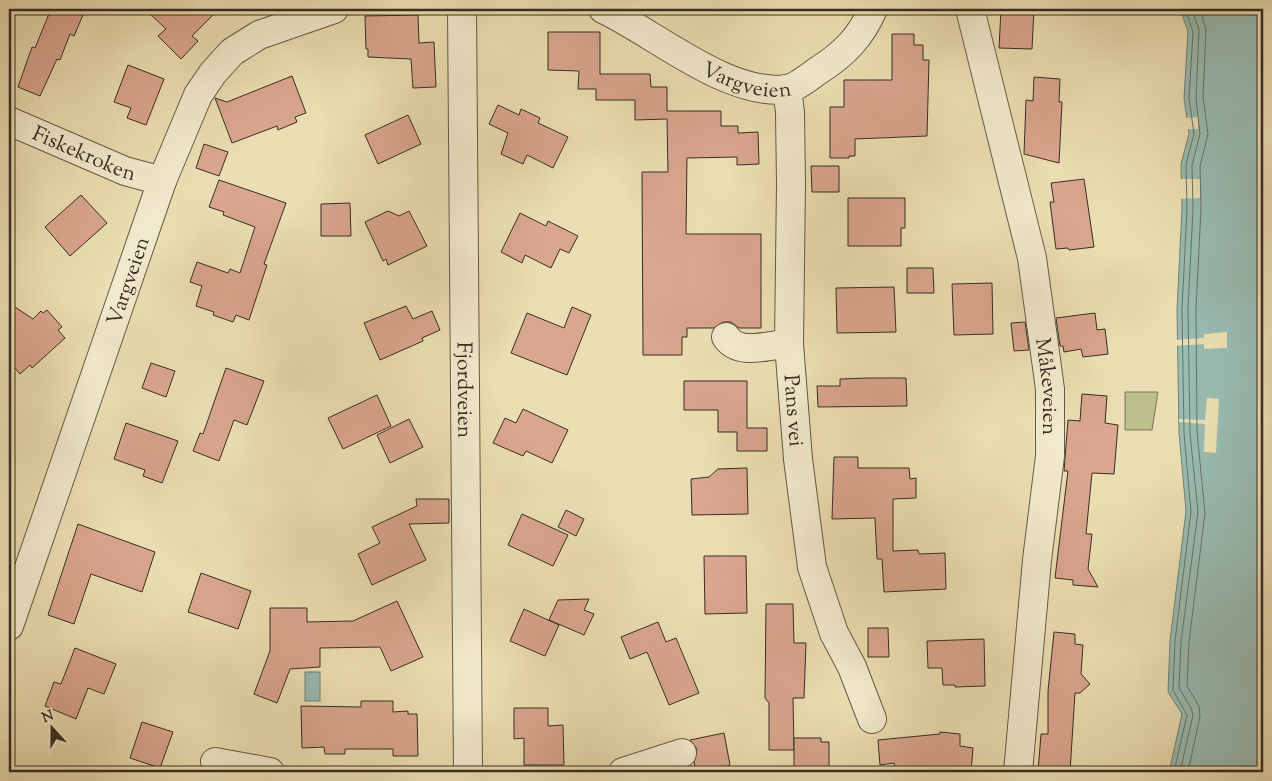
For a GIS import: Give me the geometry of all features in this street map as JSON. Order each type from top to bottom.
[{"type":"street","name":"Vargveien","points":[[9,626],[162,181],[198,95],[213,72],[232,52],[259,35],[279,18],[334,9]]},
{"type":"street","name":"Fjordveien","points":[[462,9],[468,772]]},
{"type":"street","name":"Vargveien","points":[[603,9],[719,74],[759,88],[787,89],[835,60],[855,42],[873,9]]},
{"type":"street","name":"Måkeveien","points":[[970,9],[1032,258],[1050,389],[1050,456],[1037,560],[1018,772]]},
{"type":"street","name":"Pans vei","points":[[787,89],[790,112],[791,184],[789,344],[798,459],[812,567],[834,633],[852,666],[872,719]]},
{"type":"street","name":"Fiskekroken","points":[[9,121],[125,171],[162,181]]},
{"type":"street","points":[[726,337],[730,342],[742,348],[789,344]]},
{"type":"street","points":[[623,772],[682,752]]},
{"type":"street","points":[[215,762],[270,772]]},
{"type":"green space","points":[[1125,392],[1158,392],[1152,430],[1125,430]]},
{"type":"water","points":[[1180,9],[1263,9],[1263,772],[1169,772],[1182,714],[1168,692],[1170,641],[1186,511],[1179,433],[1177,309],[1182,209],[1181,164],[1189,134],[1184,98],[1188,31]]},
{"type":"water","points":[[305,672],[320,672],[320,701],[305,701]]},
{"type":"pier","points":[[1199,117],[1198,129],[1186,129],[1184,118]]},
{"type":"pier","points":[[1179,179],[1200,179],[1200,198],[1179,199]]},
{"type":"pier","points":[[1227,332],[1227,348],[1204,349],[1204,344],[1175,346],[1175,340],[1204,338],[1204,334]]},
{"type":"pier","points":[[1207,398],[1219,399],[1216,453],[1204,452],[1205,424],[1179,422],[1179,419],[1205,420]]},
{"type":"building","points":[[51,9],[63,14],[66,9],[83,15],[74,36],[70,34],[60,60],[57,59],[40,96],[18,87],[32,47],[35,48]]},
{"type":"building","points":[[145,9],[219,9],[192,36],[198,41],[181,59],[158,36],[166,29]]},
{"type":"building","points":[[1001,9],[1034,9],[1032,49],[999,48]]},
{"type":"building","points":[[418,15],[419,43],[434,42],[436,87],[413,88],[411,59],[368,57],[368,49],[366,49],[365,16]]},
{"type":"building","points":[[548,32],[600,32],[600,74],[650,74],[651,87],[667,87],[667,111],[721,111],[721,126],[738,126],[738,133],[758,132],[759,164],[737,165],[737,157],[687,158],[686,234],[761,234],[761,328],[739,328],[731,322],[723,322],[714,328],[687,328],[687,337],[682,337],[682,355],[643,355],[642,172],[668,172],[667,119],[635,120],[635,100],[596,100],[596,89],[578,89],[579,71],[548,70]]},
{"type":"building","points":[[892,34],[914,34],[914,45],[923,45],[923,60],[929,60],[927,136],[855,139],[855,156],[849,156],[849,158],[830,158],[830,107],[844,107],[844,80],[892,80]]},
{"type":"building","points":[[128,65],[164,79],[146,125],[127,118],[131,108],[114,102]]},
{"type":"building","points":[[292,76],[306,113],[295,117],[297,122],[278,130],[277,126],[232,143],[215,98],[227,102]]},
{"type":"building","points":[[1034,77],[1060,79],[1059,102],[1062,102],[1059,163],[1024,154],[1026,100],[1033,101]]},
{"type":"building","points":[[498,105],[519,115],[521,109],[540,118],[538,123],[568,137],[553,168],[527,155],[523,164],[501,154],[508,133],[489,124]]},
{"type":"building","points":[[408,115],[421,144],[378,164],[365,135]]},
{"type":"building","points":[[204,144],[228,152],[219,176],[196,168]]},
{"type":"building","points":[[811,166],[839,166],[839,192],[812,192]]},
{"type":"building","points":[[1084,179],[1094,247],[1069,250],[1068,248],[1056,249],[1050,202],[1054,202],[1051,183]]},
{"type":"building","points":[[219,180],[286,203],[264,264],[267,265],[249,320],[236,315],[233,322],[213,315],[214,312],[196,306],[202,286],[190,282],[197,262],[228,273],[230,269],[240,273],[255,227],[223,215],[224,212],[209,207]]},
{"type":"building","points":[[81,195],[107,223],[70,256],[45,227]]},
{"type":"building","points":[[848,198],[905,198],[905,228],[901,228],[901,246],[848,246]]},
{"type":"building","points":[[350,203],[351,236],[321,236],[321,204]]},
{"type":"building","points":[[388,211],[399,216],[409,211],[427,246],[388,265],[386,259],[383,261],[365,222]]},
{"type":"building","points":[[520,213],[546,226],[548,221],[578,236],[569,253],[560,249],[551,268],[525,255],[522,263],[501,252]]},
{"type":"building","points":[[907,268],[933,268],[934,293],[907,293]]},
{"type":"building","points":[[992,283],[993,334],[954,335],[952,284]]},
{"type":"building","points":[[894,287],[896,332],[837,333],[836,288]]},
{"type":"building","points":[[9,303],[33,319],[41,311],[43,313],[47,310],[62,327],[58,330],[65,338],[32,368],[30,365],[20,374],[9,361]]},
{"type":"building","points":[[406,306],[413,319],[432,311],[440,330],[422,338],[423,341],[380,360],[364,323]]},
{"type":"building","points":[[572,307],[591,315],[567,375],[511,353],[527,313],[564,328]]},
{"type":"building","points":[[1095,313],[1097,330],[1105,329],[1108,354],[1083,357],[1081,349],[1064,352],[1063,346],[1060,346],[1056,318]]},
{"type":"building","points":[[1025,322],[1029,350],[1014,351],[1011,323]]},
{"type":"building","points":[[151,363],[175,371],[166,397],[142,388]]},
{"type":"building","points":[[226,368],[264,381],[247,425],[234,420],[219,461],[193,451],[200,433],[203,434]]},
{"type":"building","points":[[906,378],[907,406],[818,407],[817,386],[840,386],[840,379]]},
{"type":"building","points":[[684,381],[747,381],[747,428],[767,428],[767,451],[737,451],[737,432],[718,432],[718,410],[684,410]]},
{"type":"building","points":[[1082,394],[1107,396],[1105,423],[1118,425],[1114,474],[1092,473],[1086,534],[1092,534],[1088,569],[1098,587],[1073,585],[1073,580],[1055,578],[1068,471],[1064,471],[1068,420],[1080,421]]},
{"type":"building","points":[[377,395],[391,426],[343,449],[328,418]]},
{"type":"building","points":[[523,409],[568,430],[552,463],[526,451],[523,456],[493,443],[505,418],[516,423]]},
{"type":"building","points":[[409,419],[423,447],[390,463],[377,435]]},
{"type":"building","points":[[126,423],[178,441],[162,483],[143,476],[145,470],[114,459]]},
{"type":"building","points":[[834,457],[858,457],[858,468],[909,468],[910,479],[916,478],[916,498],[893,499],[893,551],[918,550],[919,554],[945,553],[946,589],[884,592],[882,559],[877,559],[875,518],[832,519]]},
{"type":"building","points":[[747,468],[748,514],[692,515],[691,479],[709,477],[718,469]]},
{"type":"building","points":[[416,499],[449,499],[449,523],[409,524],[426,560],[372,585],[358,554],[380,543],[372,527],[417,506]]},
{"type":"building","points":[[566,510],[584,519],[576,536],[558,527]]},
{"type":"building","points":[[522,514],[568,535],[553,566],[508,545]]},
{"type":"building","points":[[78,524],[155,552],[142,592],[91,574],[74,624],[48,615]]},
{"type":"building","points":[[704,556],[746,556],[747,613],[705,614]]},
{"type":"building","points":[[201,573],[251,591],[238,629],[188,612]]},
{"type":"building","points":[[589,599],[584,610],[594,614],[584,635],[549,620],[558,600]]},
{"type":"building","points":[[397,601],[423,657],[391,671],[380,647],[320,648],[320,667],[290,669],[277,703],[254,694],[270,651],[270,608],[307,608],[307,622],[353,621]]},
{"type":"building","points":[[766,604],[793,604],[794,643],[806,643],[804,698],[793,698],[794,750],[769,750],[769,703],[765,698]]},
{"type":"building","points":[[524,609],[559,625],[545,656],[510,641]]},
{"type":"building","points":[[658,622],[666,642],[676,638],[699,693],[669,705],[647,652],[630,659],[621,637]]},
{"type":"building","points":[[868,628],[888,628],[889,657],[868,657]]},
{"type":"building","points":[[1054,632],[1075,634],[1075,644],[1083,645],[1081,674],[1090,684],[1080,693],[1075,693],[1070,772],[1038,772],[1041,734],[1048,734],[1048,691]]},
{"type":"building","points":[[984,639],[985,686],[955,687],[955,685],[943,685],[942,668],[928,668],[927,641]]},
{"type":"building","points":[[75,648],[116,664],[104,694],[88,688],[76,719],[45,706],[54,682],[61,684]]},
{"type":"building","points":[[361,701],[393,701],[393,712],[408,711],[408,714],[417,714],[418,756],[393,756],[393,749],[345,749],[345,754],[325,754],[324,747],[302,748],[301,706],[361,707]]},
{"type":"building","points":[[514,708],[548,708],[548,726],[563,725],[564,765],[524,765],[524,738],[514,739]]},
{"type":"building","points":[[142,722],[173,732],[160,768],[130,758]]},
{"type":"building","points":[[940,732],[960,734],[960,746],[973,748],[971,772],[895,772],[894,763],[880,765],[878,740],[940,734]]},
{"type":"building","points":[[724,733],[730,765],[727,766],[728,772],[696,772],[694,762],[697,749],[690,740]]},
{"type":"building","points":[[794,738],[821,738],[821,742],[829,742],[829,772],[794,772]]}]
